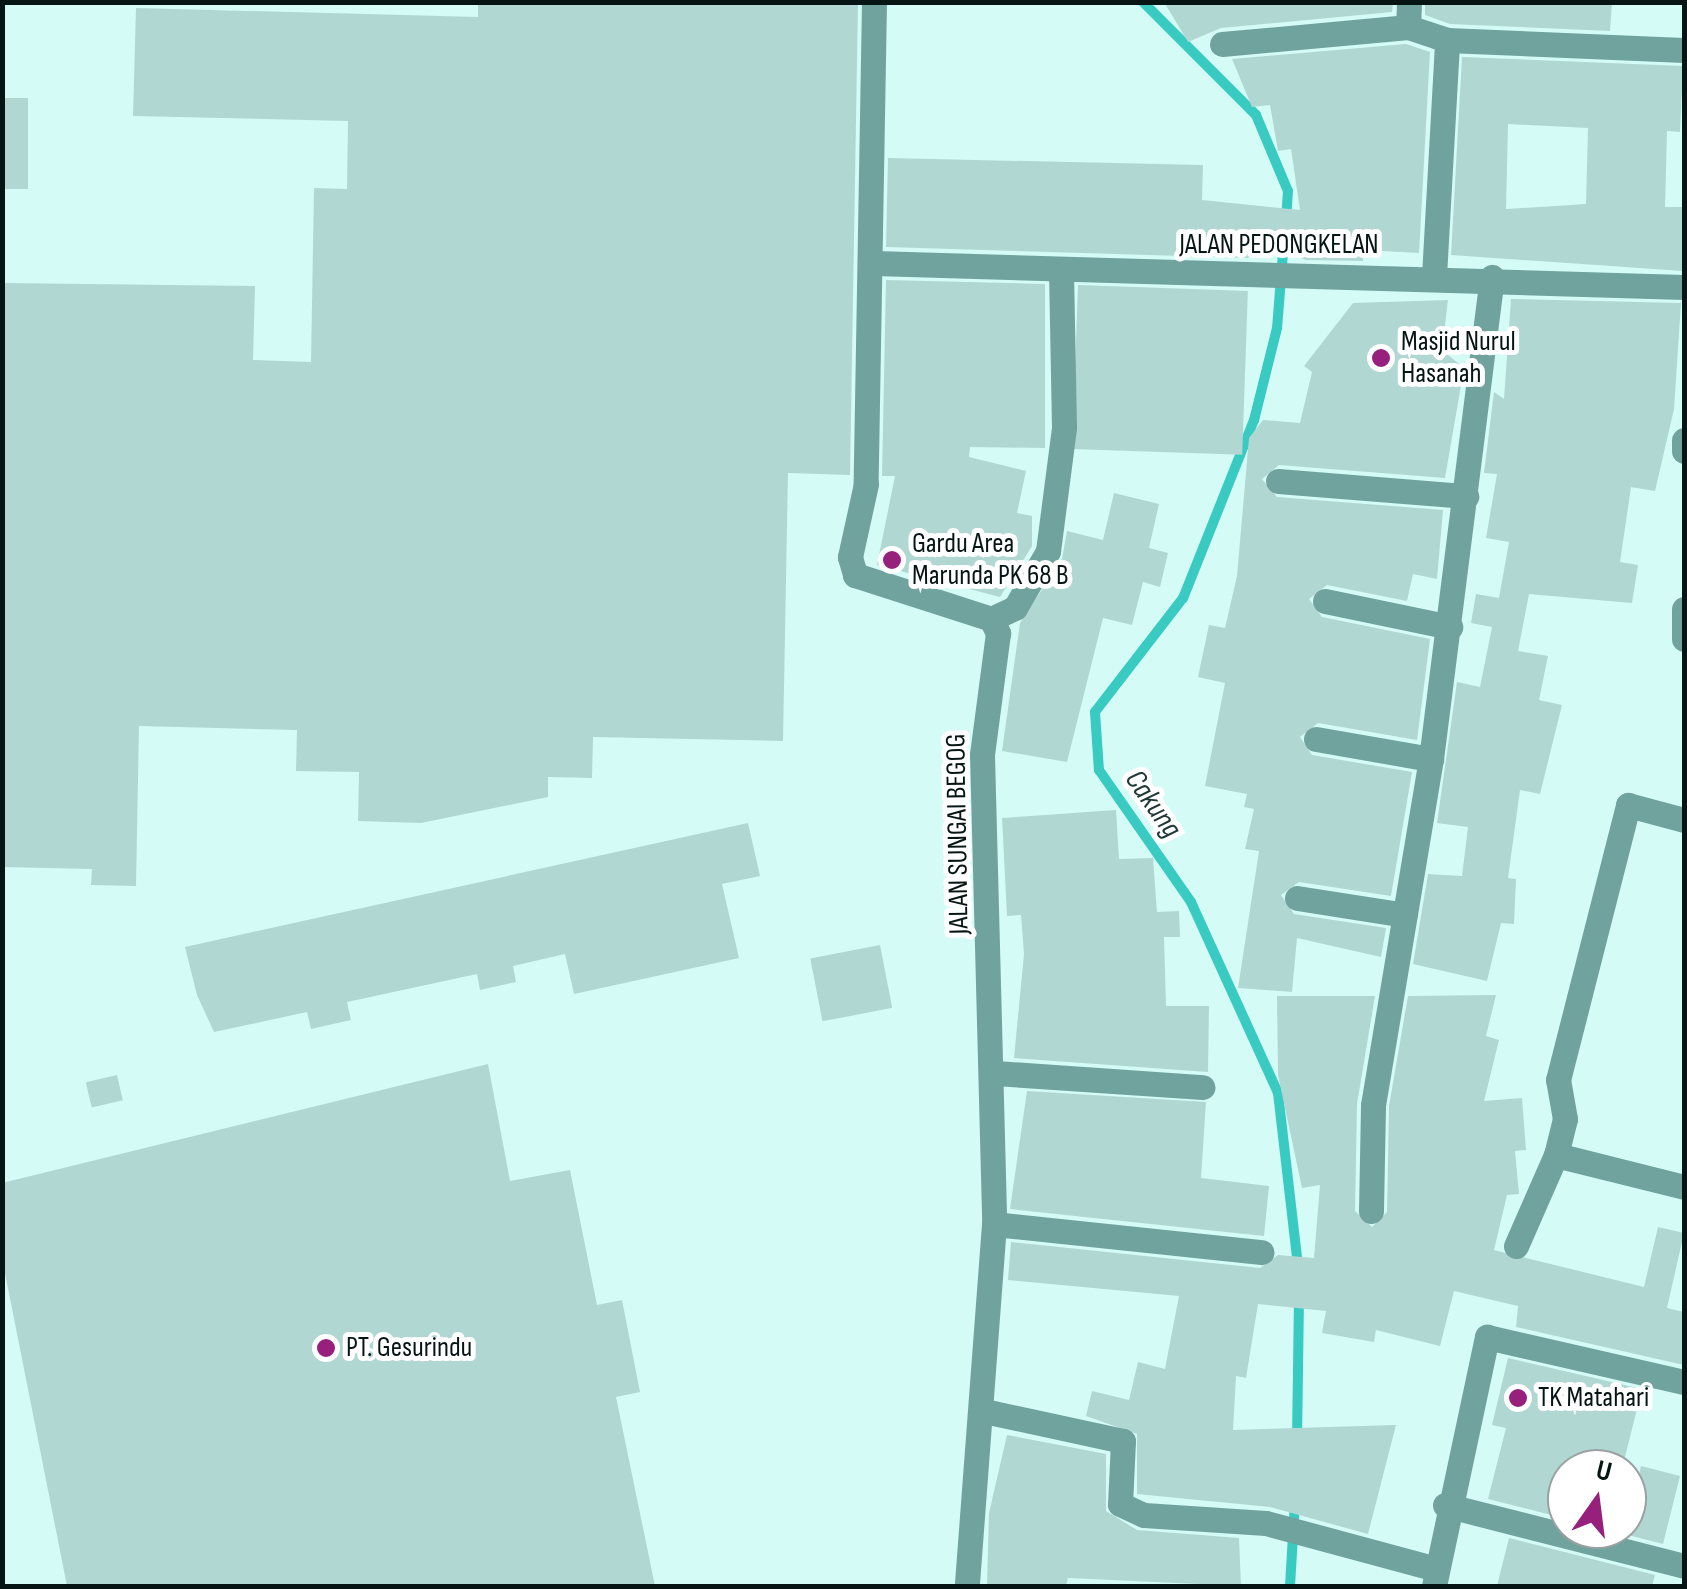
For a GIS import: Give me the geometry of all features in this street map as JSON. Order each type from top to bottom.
[{"type":"street","points":[[874,2],[874,263],[855,575],[991,619],[1015,608],[1048,551],[1064,427],[1061,274]]},
{"type":"street","points":[[1222,44],[1409,15],[1447,40],[1684,50]]},
{"type":"street","points":[[1434,276],[1447,40]]},
{"type":"street","name":"JALAN PEDONGKELAN","points":[[874,263],[1061,274],[1492,277],[1684,286]]},
{"type":"street","points":[[1371,1211],[1373,1105],[1450,627],[1492,277]]},
{"type":"street","points":[[1684,440],[1684,451]]},
{"type":"street","points":[[1278,480],[1466,496]]},
{"type":"street","points":[[1325,600],[1450,627]]},
{"type":"street","points":[[1684,609],[1684,639]]},
{"type":"street","name":"JALAN SUNGAI BEGOG","points":[[967,1586],[984,1411],[994,1224],[995,1073],[982,756],[998,633],[991,619]]},
{"type":"street","points":[[1316,739],[1431,758]]},
{"type":"street","points":[[1516,1246],[1556,1156],[1564,1119],[1558,1080],[1628,806],[1684,820]]},
{"type":"street","points":[[1297,898],[1404,915]]},
{"type":"street","points":[[995,1073],[1202,1087]]},
{"type":"street","points":[[1556,1156],[1684,1188]]},
{"type":"street","points":[[994,1224],[1262,1252]]},
{"type":"street","points":[[984,1411],[1123,1442],[1120,1504],[1144,1516],[1266,1523],[1435,1578],[1446,1505],[1487,1337],[1684,1382]]},
{"type":"street","points":[[1446,1505],[1684,1566]]},
{"type":"building","points":[[478,2],[858,2],[850,475],[788,473],[783,741],[593,737],[592,778],[548,777],[548,797],[421,823],[358,821],[359,772],[296,771],[297,730],[139,726],[136,886],[91,885],[92,869],[2,867],[2,283],[255,286],[253,360],[311,362],[314,188],[347,189],[348,121],[133,116],[136,8],[478,17]]},
{"type":"building","points":[[1164,2],[1393,2],[1392,12],[1221,28],[1188,42]]},
{"type":"building","points":[[1425,2],[1612,2],[1610,31],[1450,24],[1425,15]]},
{"type":"building","points":[[1406,44],[1430,52],[1419,253],[1363,250],[1363,261],[1306,260],[1263,244],[1248,258],[886,247],[888,158],[1203,165],[1202,200],[1300,210],[1291,149],[1278,151],[1270,105],[1252,107],[1232,59]]},
{"type":"building","points":[[1462,57],[1683,66],[1680,132],[1667,131],[1665,207],[1683,207],[1683,271],[1451,255]],"holes":[[[1508,124],[1588,128],[1586,204],[1506,209]]]},
{"type":"building","points":[[2,98],[28,98],[28,189],[2,189]]},
{"type":"building","points":[[886,280],[1045,284],[1045,448],[970,447],[969,457],[1026,471],[1017,513],[1032,516],[1032,546],[1000,597],[877,565],[895,476],[882,476]]},
{"type":"building","points":[[1078,285],[1248,291],[1242,455],[1072,449]]},
{"type":"building","points":[[1511,299],[1681,303],[1674,409],[1655,491],[1631,487],[1620,562],[1638,565],[1632,603],[1529,594],[1518,651],[1548,656],[1539,700],[1562,705],[1540,794],[1520,790],[1508,878],[1516,879],[1514,924],[1501,923],[1487,981],[1413,964],[1428,874],[1462,876],[1468,827],[1437,823],[1457,682],[1480,687],[1492,627],[1471,623],[1476,594],[1499,598],[1509,542],[1486,538],[1497,474],[1484,473],[1494,392],[1504,399]]},
{"type":"building","points":[[1448,300],[1442,350],[1464,368],[1445,478],[1279,465],[1262,479],[1277,497],[1443,510],[1437,579],[1413,574],[1407,601],[1327,585],[1309,599],[1322,617],[1430,639],[1417,740],[1318,723],[1300,737],[1312,755],[1412,772],[1391,896],[1299,882],[1281,895],[1294,914],[1386,928],[1381,957],[1297,938],[1292,992],[1238,988],[1259,851],[1245,849],[1254,809],[1244,807],[1247,794],[1205,786],[1225,683],[1198,677],[1209,625],[1225,628],[1237,576],[1249,438],[1263,420],[1300,423],[1312,372],[1304,366],[1353,303]]},
{"type":"building","points":[[1114,493],[1159,504],[1149,548],[1168,553],[1160,587],[1143,582],[1132,625],[1103,618],[1067,762],[1002,751],[1020,623],[1062,559],[1067,531],[1103,540]]},
{"type":"building","points":[[1116,810],[1119,859],[1153,858],[1157,912],[1179,911],[1180,937],[1164,937],[1166,1006],[1209,1006],[1208,1072],[1014,1058],[1024,954],[1021,915],[1007,916],[1002,818]]},
{"type":"building","points":[[748,823],[760,876],[722,884],[739,958],[574,994],[565,954],[513,966],[516,982],[480,990],[477,974],[347,1002],[351,1020],[311,1029],[307,1012],[214,1032],[197,995],[185,947]]},
{"type":"building","points":[[880,945],[892,1008],[823,1021],[810,959]]},
{"type":"building","points":[[1496,995],[1486,1036],[1499,1040],[1484,1101],[1522,1098],[1526,1150],[1515,1151],[1519,1194],[1507,1195],[1494,1250],[1644,1287],[1658,1227],[1684,1233],[1667,1308],[1684,1312],[1684,1365],[1516,1327],[1518,1306],[1454,1291],[1440,1346],[1376,1330],[1374,1342],[1322,1333],[1326,1311],[1258,1304],[1246,1378],[1236,1376],[1233,1430],[1396,1425],[1368,1534],[1270,1507],[1137,1494],[1137,1434],[1086,1416],[1092,1391],[1129,1400],[1138,1362],[1165,1369],[1179,1296],[1008,1280],[1011,1242],[1260,1268],[1278,1255],[1314,1258],[1320,1185],[1302,1188],[1278,1075],[1277,996],[1375,996],[1357,1104],[1355,1211],[1372,1227],[1387,1212],[1389,1106],[1408,996]]},
{"type":"building","name":"PT. Gesurindu","points":[[488,1064],[510,1181],[570,1170],[597,1305],[622,1300],[640,1392],[616,1397],[655,1586],[67,1586],[2,1258],[2,1183]]},
{"type":"building","points":[[117,1075],[123,1100],[92,1108],[86,1082]]},
{"type":"building","points":[[1027,1091],[1206,1102],[1201,1178],[1269,1186],[1264,1236],[1010,1209]]},
{"type":"building","points":[[1508,1358],[1642,1389],[1627,1449],[1547,1449],[1547,1514],[1488,1499],[1506,1428],[1492,1425]]},
{"type":"building","points":[[1007,1435],[1106,1454],[1106,1511],[1137,1530],[1239,1538],[1241,1586],[1068,1578],[1066,1586],[987,1586],[989,1513]]},
{"type":"building","points":[[1647,1468],[1680,1476],[1663,1544],[1647,1540]]},
{"type":"building","points":[[1509,1538],[1655,1575],[1652,1586],[1497,1586]]},
{"type":"waterway","name":"Cakung","points":[[1143,2],[1256,115],[1288,191],[1286,218]]},
{"type":"waterway","name":"Cakung","points":[[1284,240],[1277,328],[1254,420],[1183,598],[1095,712],[1099,770],[1191,902],[1278,1093],[1298,1266]]},
{"type":"waterway","points":[[1297,1441],[1299,1298]]},
{"type":"waterway","name":"Cakung","points":[[1290,1586],[1295,1503]]},
{"type":"place","name":"Masjid Nurul Hasanah","points":[[1381,358]]},
{"type":"place","name":"Gardu Area Marunda PK 68 B","points":[[892,560]]},
{"type":"place","name":"PT. Gesurindu","points":[[326,1348]]},
{"type":"place","name":"TK Matahari","points":[[1518,1398]]}]
